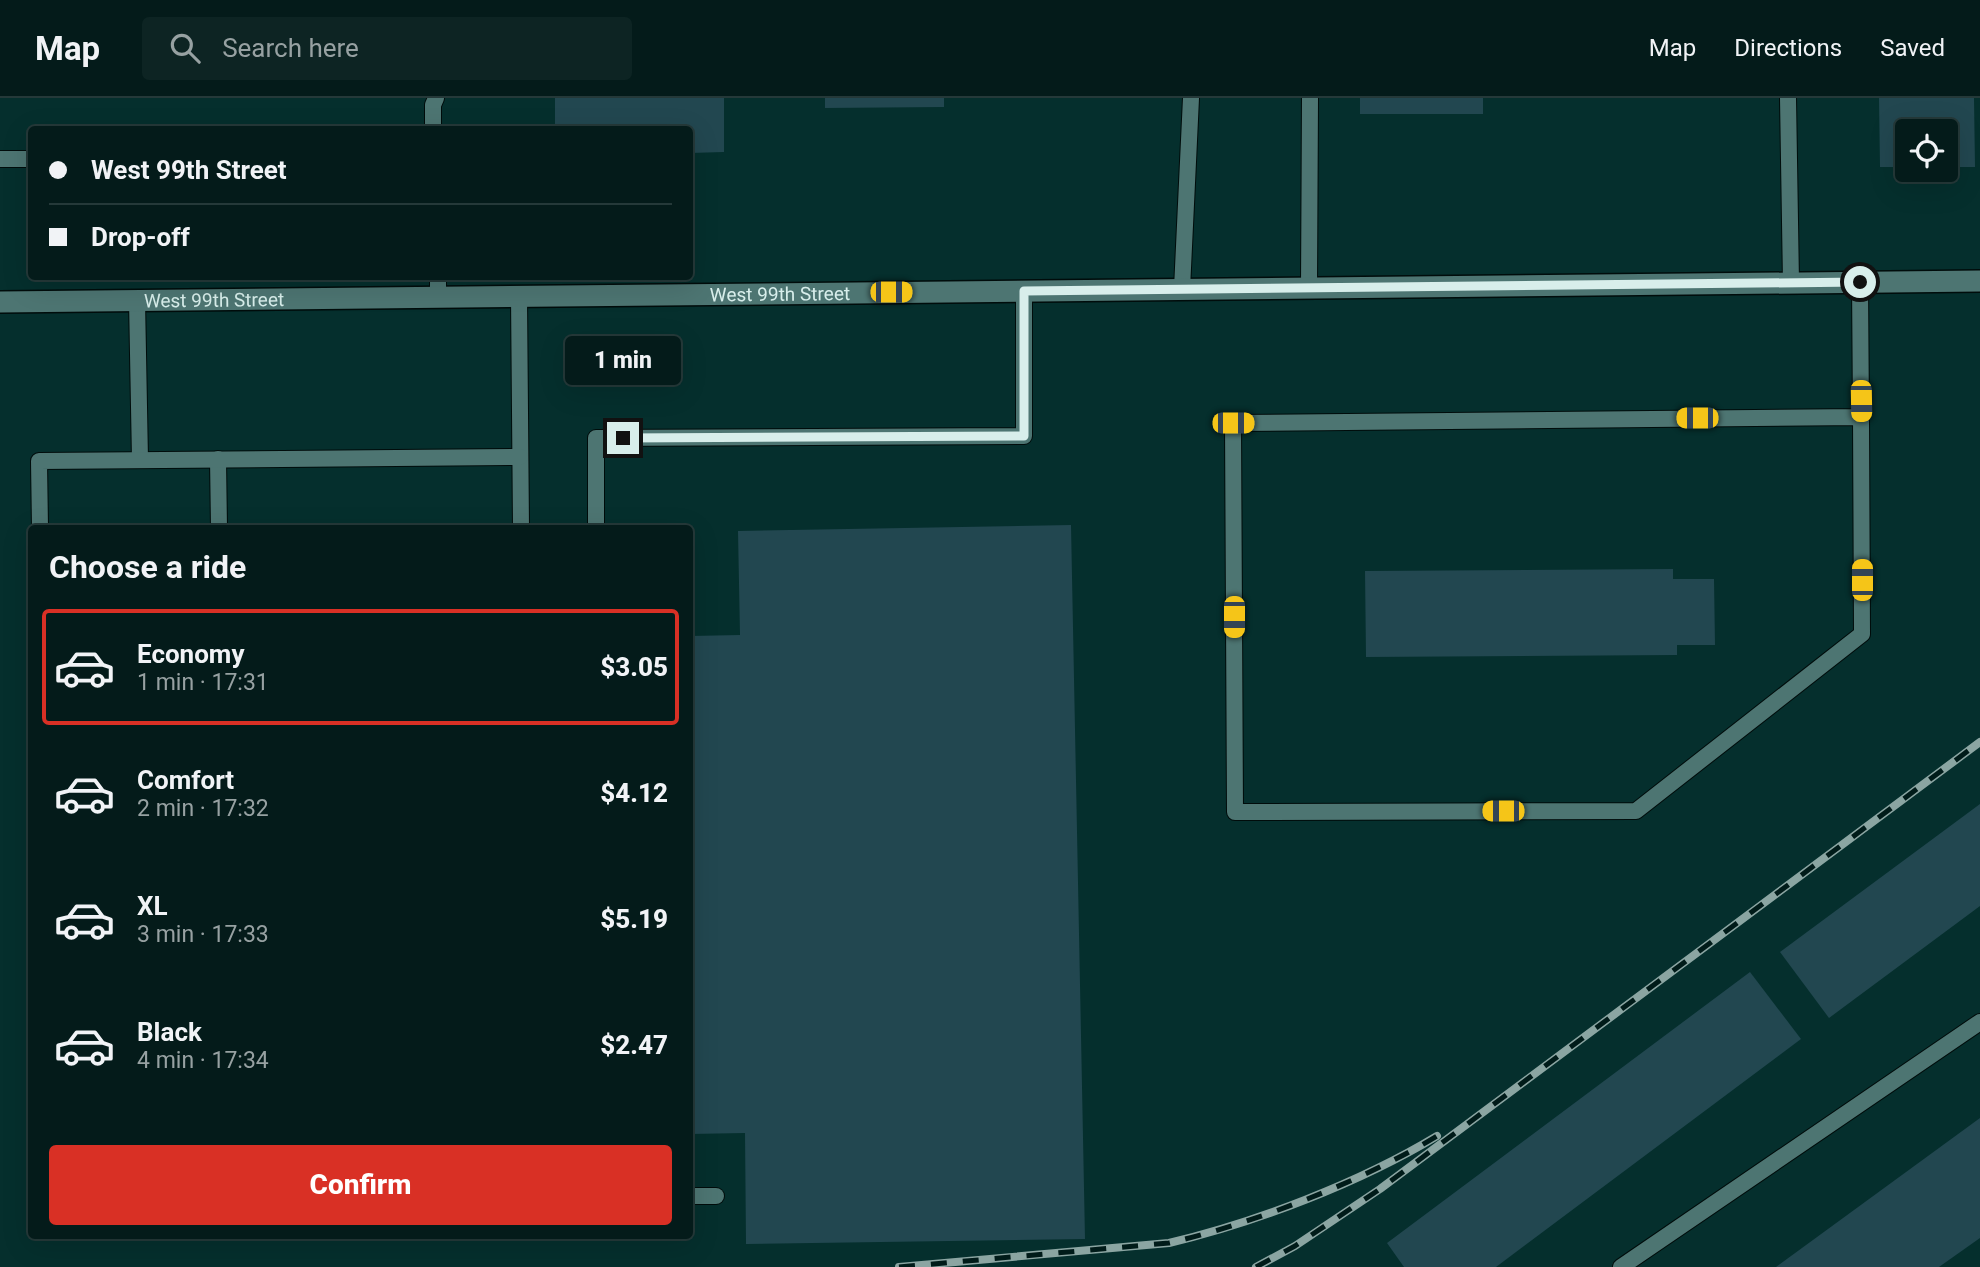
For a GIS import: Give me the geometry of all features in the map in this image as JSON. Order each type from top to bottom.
[{"type":"street","name":"West 99th Street","points":[[0,302],[137,300],[438,287],[519,296],[1980,281]]},
{"type":"lane","points":[[433,126],[433,105],[436,98]]},
{"type":"lane","points":[[1182,289],[1191,98]]},
{"type":"lane","points":[[1309,288],[1310,98]]},
{"type":"lane","points":[[1788,98],[1791,283]]},
{"type":"lane","points":[[0,159],[28,159]]},
{"type":"lane","points":[[1860,282],[1861,417],[1862,634],[1636,811],[1235,812],[1233,423],[1861,417]]},
{"type":"lane","points":[[596,525],[596,439],[1024,436],[1024,291]]},
{"type":"lane","points":[[519,296],[521,525]]},
{"type":"lane","points":[[137,300],[139,460]]},
{"type":"lane","points":[[40,525],[39,461],[520,457]]},
{"type":"lane","points":[[218,459],[219,525]]},
{"type":"lane","points":[[1620,1267],[1980,1022]]},
{"type":"lane","points":[[693,1196],[716,1196]]},
{"type":"shaded area","points":[[0,98],[1980,98],[1980,1267],[0,1267]]},
{"type":"building","points":[[555,98],[724,98],[724,152],[693,153],[693,126],[555,126]]},
{"type":"building","points":[[825,98],[944,98],[944,107],[825,108]]},
{"type":"building","points":[[1360,98],[1483,98],[1483,114],[1360,114]]},
{"type":"building","points":[[1879,98],[1974,98],[1975,167],[1958,167],[1958,119],[1895,119],[1895,167],[1880,167]]},
{"type":"building","points":[[1071,525],[1085,1239],[746,1244],[745,1133],[693,1134],[693,636],[740,635],[738,531]]},
{"type":"building","points":[[1673,569],[1673,579],[1714,579],[1715,645],[1677,645],[1677,655],[1366,657],[1365,571]]},
{"type":"building","points":[[1980,804],[1980,906],[1829,1018],[1780,952]]},
{"type":"building","points":[[1750,972],[1801,1039],[1496,1267],[1404,1267],[1387,1243]]},
{"type":"building","points":[[1980,1118],[1980,1238],[1939,1267],[1776,1267]]},
{"type":"railway","points":[[1256,1267],[1295,1246],[1380,1189],[1980,742]]},
{"type":"railway","points":[[899,1267],[1169,1243],[1202,1235],[1341,1185],[1437,1136]]},
{"type":"route","points":[[623,438],[1024,436],[1024,291],[1860,282]]}]
